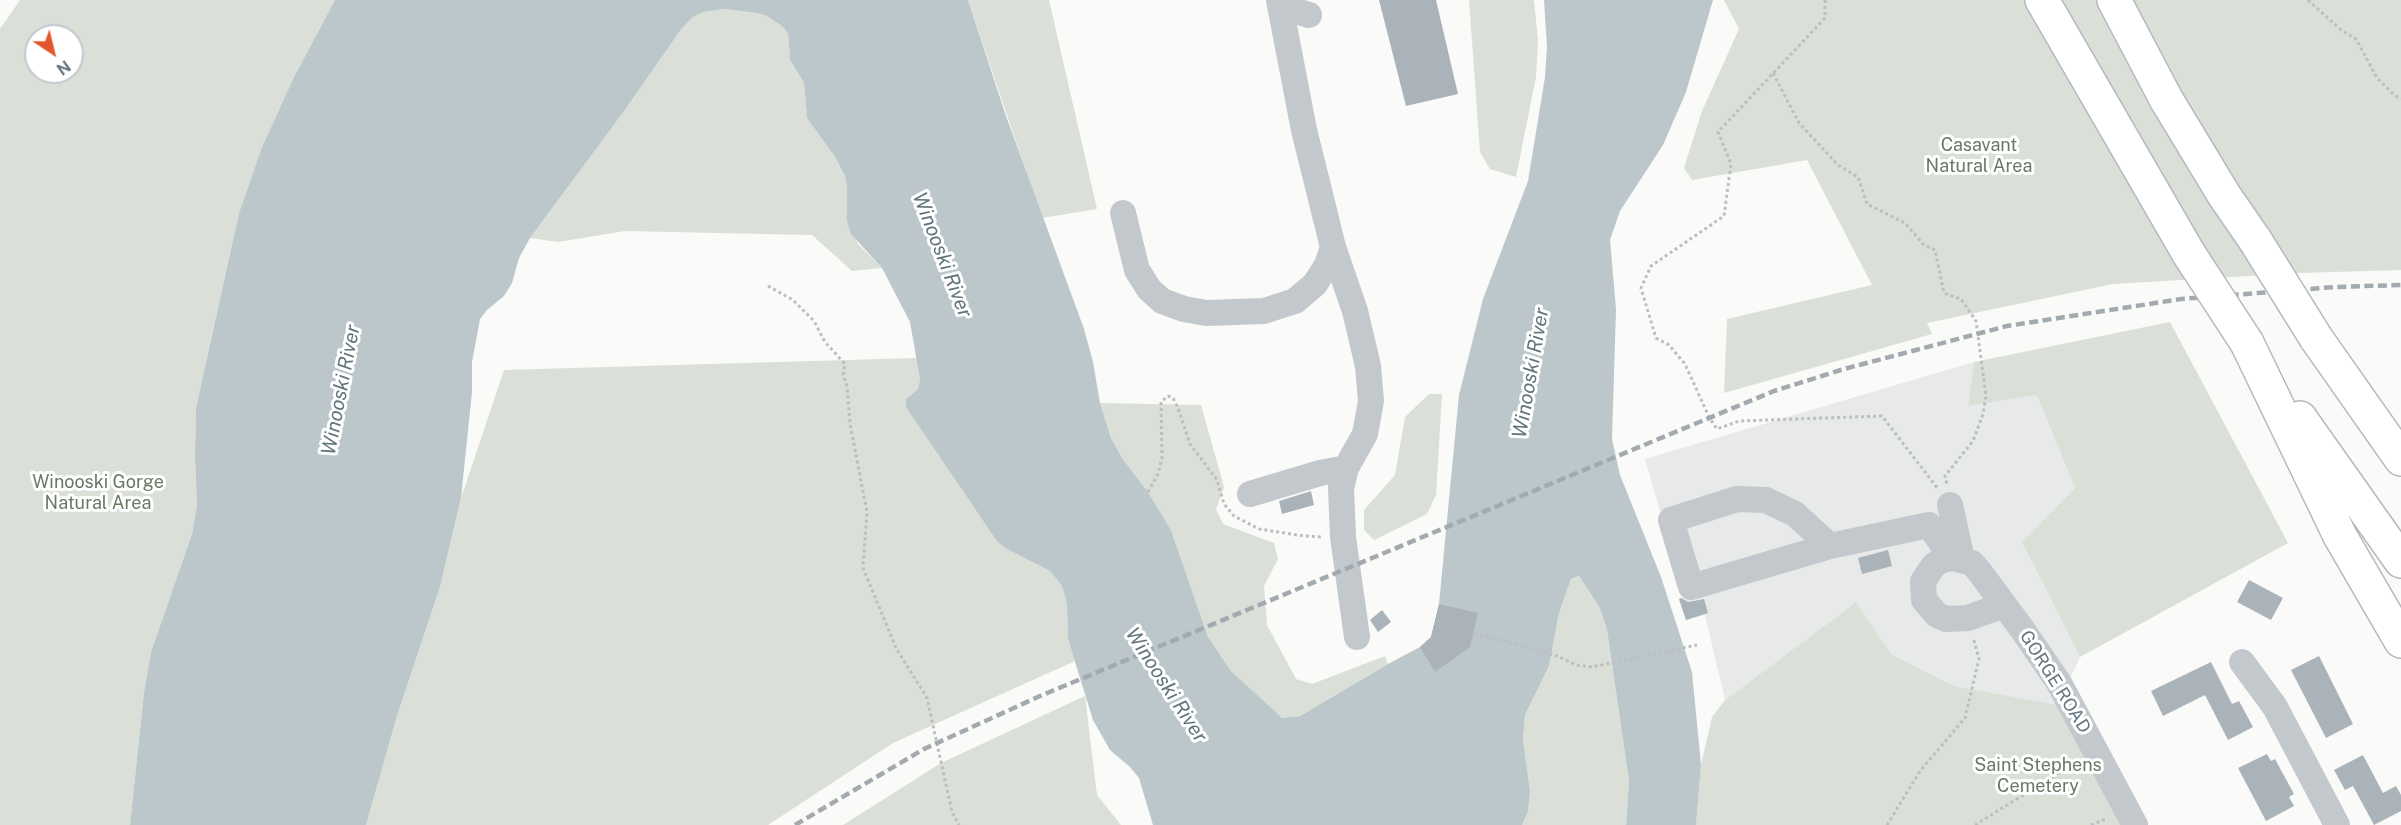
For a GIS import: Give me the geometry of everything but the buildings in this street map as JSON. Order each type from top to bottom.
[{"type":"highway","points":[[2042,0],[2189,254],[2247,343],[2401,561]]},
{"type":"highway","points":[[2114,0],[2166,99],[2224,195],[2316,338],[2401,459]]},
{"type":"highway","points":[[2247,343],[2340,536],[2401,641]]},
{"type":"highway","points":[[2361,403],[2401,445]]},
{"type":"street","points":[[1280,3],[1309,15]]},
{"type":"street","points":[[1280,3],[1304,130],[1333,247],[1355,311],[1368,366],[1371,401],[1365,434],[1346,468],[1341,488],[1342,537],[1357,637]]},
{"type":"street","points":[[1123,213],[1137,270],[1149,289],[1162,301],[1206,313],[1264,311],[1295,301],[1315,284],[1327,265],[1333,247]]},
{"type":"street","points":[[1250,494],[1320,473],[1346,468]]},
{"type":"street","points":[[1737,499],[1766,500],[1795,513],[1830,546],[1690,587],[1671,520],[1737,499]]},
{"type":"street","points":[[1950,505],[1957,558],[1942,560],[1928,572],[1923,581],[1924,600],[1930,609],[1946,619],[1968,618],[2004,605]]},
{"type":"street","name":"GORGE ROAD","points":[[1830,546],[1929,525],[1957,558],[1972,563],[2059,683],[2135,825]]},
{"type":"street","points":[[2242,662],[2275,707],[2337,825]]},
{"type":"path","points":[[1825,0],[1825,18],[1718,132],[1731,164],[1724,216],[1651,267],[1641,288],[1656,338],[1669,345],[1684,364],[1717,429],[1739,421],[1882,416],[1950,505]]},
{"type":"path","points":[[2308,0],[2341,30],[2356,39],[2377,78],[2395,96],[2401,98]]},
{"type":"path","points":[[1773,73],[1799,123],[1838,165],[1858,177],[1867,204],[1905,223],[1924,245],[1935,250],[1944,293],[1961,299],[1976,321],[1986,396],[1983,414],[1973,441],[1945,476],[1950,505]]},
{"type":"path","points":[[768,286],[793,300],[814,321],[825,342],[845,364],[843,375],[847,386],[849,424],[867,512],[862,568],[896,648],[927,698],[952,812],[959,825]]},
{"type":"path","points":[[1148,492],[1160,466],[1161,402],[1168,396],[1173,398],[1178,408],[1190,444],[1217,480],[1224,504],[1234,516],[1259,529],[1304,537],[1342,537]]},
{"type":"path","points":[[1887,825],[1920,771],[1965,718],[1979,659],[1968,618]]},
{"type":"path","points":[[1474,633],[1555,655],[1576,665],[1592,667],[1697,645]]},
{"type":"path","points":[[1975,825],[2073,762],[2088,758],[2102,762]]},
{"type":"shaded area","points":[[1974,362],[1968,406],[2037,395],[2075,488],[2022,542],[2080,657],[2058,705],[1954,686],[1891,654],[1856,602],[1725,700],[1705,615],[1686,620],[1679,599],[1685,597],[1645,459]]},
{"type":"green space","name":"Winooski Gorge Natural Area","points":[[20,0],[335,0],[293,79],[262,147],[239,213],[196,408],[197,504],[192,534],[151,652],[144,692],[130,825],[0,825],[0,29]]},
{"type":"green space","points":[[968,0],[1049,0],[1097,209],[1042,218]]},
{"type":"green space","points":[[1469,0],[1534,0],[1538,41],[1536,77],[1516,177],[1490,169],[1480,152]]},
{"type":"green space","name":"Casavant Natural Area","points":[[1724,0],[2401,0],[2401,270],[2299,273],[2113,284],[1927,323],[1932,334],[1724,393],[1727,319],[1872,285],[1807,160],[1692,180],[1684,168],[1702,111],[1739,29]]},
{"type":"green space","points":[[724,9],[767,16],[783,27],[788,34],[790,60],[804,83],[807,118],[835,157],[845,176],[847,221],[858,244],[882,268],[852,271],[812,235],[625,231],[558,242],[530,238],[622,114],[682,28],[693,17],[703,12]]},
{"type":"green space","points":[[2170,322],[2288,543],[2080,657],[2022,542],[2075,488],[2037,395],[1968,406],[1974,362]]},
{"type":"green space","points":[[917,358],[920,379],[918,389],[906,399],[1007,549],[1050,571],[1062,586],[1067,604],[1068,639],[1075,661],[893,743],[768,825],[366,825],[397,716],[440,587],[461,498],[504,370]]},
{"type":"green space","points":[[1429,394],[1442,394],[1436,495],[1427,514],[1374,540],[1364,530],[1364,510],[1395,475],[1405,417]]},
{"type":"green space","points":[[1100,403],[1201,405],[1224,487],[1216,509],[1223,524],[1274,543],[1278,559],[1264,586],[1267,625],[1296,679],[1312,684],[1385,656],[1388,664],[1300,716],[1281,718],[1231,671],[1208,637],[1171,530],[1148,492],[1122,458],[1111,438]]},
{"type":"green space","points":[[1579,576],[1600,608],[1607,630],[1629,781],[1626,825],[1522,825],[1528,812],[1530,791],[1523,740],[1525,715],[1549,666],[1559,613],[1571,579]]},
{"type":"green space","name":"Saint Stephens Cemetery","points":[[1856,602],[1891,654],[1954,686],[2058,705],[2121,825],[1696,825],[1701,765],[1712,717],[1725,700]]},
{"type":"green space","points":[[1085,696],[1097,795],[1121,825],[843,825],[941,763]]},
{"type":"water","name":"Winooski River","points":[[335,0],[968,0],[1006,116],[1084,329],[1093,362],[1100,403],[1111,438],[1171,530],[1208,637],[1231,671],[1282,718],[1300,716],[1420,647],[1431,637],[1439,604],[1459,395],[1483,299],[1528,181],[1545,77],[1547,47],[1544,0],[1713,0],[1686,92],[1663,145],[1620,211],[1610,240],[1616,309],[1612,439],[1620,475],[1661,577],[1692,672],[1701,765],[1696,825],[1626,825],[1629,781],[1607,630],[1600,608],[1579,576],[1571,579],[1559,613],[1549,666],[1525,715],[1523,740],[1530,791],[1528,812],[1522,825],[1153,825],[1139,778],[1110,750],[1093,720],[1068,639],[1067,604],[1062,586],[1050,571],[1007,549],[997,541],[906,407],[906,399],[918,389],[920,379],[910,322],[882,268],[851,234],[847,221],[845,176],[835,157],[807,118],[804,83],[790,60],[788,34],[783,27],[767,16],[724,9],[703,12],[693,17],[682,28],[622,114],[530,238],[519,258],[512,283],[504,296],[480,319],[472,362],[472,392],[461,498],[440,587],[397,716],[366,825],[130,825],[144,692],[151,652],[192,534],[197,504],[196,408],[239,213],[262,147],[293,79]]},
{"type":"railway","points":[[795,825],[924,749],[1040,696],[1774,391],[1844,369],[2007,326],[2181,299],[2335,287],[2401,285]]}]
